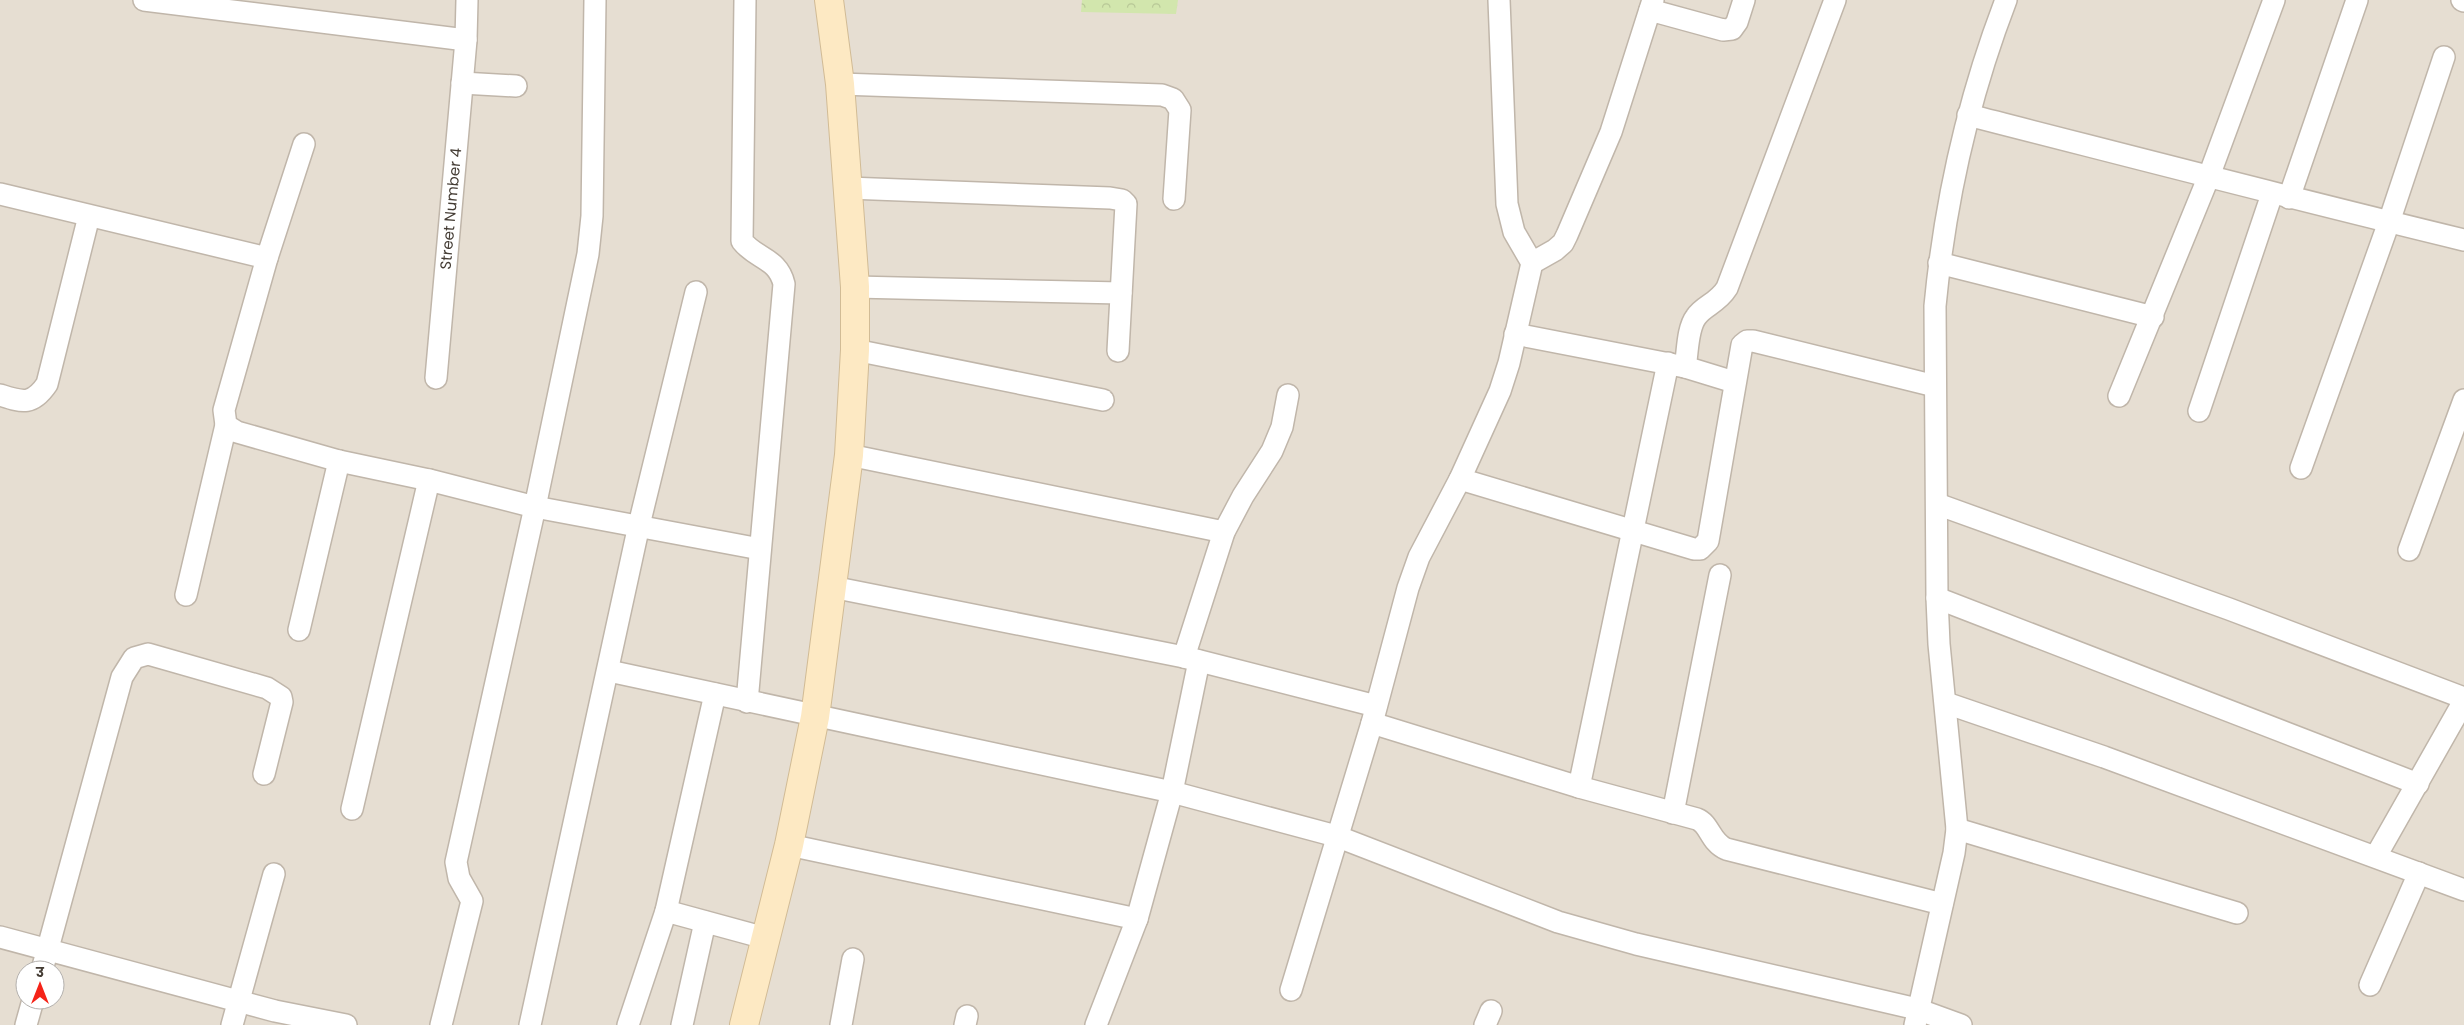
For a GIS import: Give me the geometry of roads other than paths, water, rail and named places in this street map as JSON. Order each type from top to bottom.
[{"type":"street","points":[[144,0],[466,40]]},
{"type":"street","name":"Street Number 4","points":[[436,378],[466,40],[467,0]]},
{"type":"street","points":[[441,1025],[472,901],[459,878],[456,862],[535,507],[588,254],[592,216],[595,0]]},
{"type":"street","points":[[745,0],[742,241],[746,246],[776,266],[784,284],[747,702]]},
{"type":"street","points":[[744,1025],[789,844],[815,717],[849,455],[855,350],[855,287],[840,84],[829,0]]},
{"type":"street","points":[[1291,990],[1374,714],[1408,588],[1419,557],[1460,479],[1500,391],[1516,334],[1532,263],[1514,232],[1507,204],[1499,0]]},
{"type":"street","points":[[1532,263],[1555,250],[1563,243],[1567,235],[1611,132],[1652,5],[1723,30],[1732,29],[1737,22],[1744,0]]},
{"type":"street","points":[[1579,787],[1633,532],[1676,365],[1696,317],[1716,302],[1727,288],[1835,0]]},
{"type":"street","points":[[1916,1017],[1954,853],[1957,829],[1936,598],[1935,306],[1939,263],[1948,207],[1968,114],[2006,0]]},
{"type":"street","points":[[2119,396],[2153,317],[2209,176],[2274,0]]},
{"type":"street","points":[[2199,411],[2357,0]]},
{"type":"street","points":[[2301,468],[2389,222],[2444,57]]},
{"type":"street","points":[[462,83],[516,86]]},
{"type":"street","points":[[840,84],[1162,95],[1173,99],[1180,110],[1174,200]]},
{"type":"street","points":[[1968,114],[2281,196],[2464,240]]},
{"type":"street","points":[[186,595],[226,425],[224,410],[267,258],[304,144]]},
{"type":"street","points":[[848,188],[1122,200],[1126,204],[1118,351]]},
{"type":"street","points":[[0,194],[267,258]]},
{"type":"street","points":[[0,395],[19,401],[32,400],[40,394],[47,384],[89,216]]},
{"type":"street","points":[[1939,263],[2153,317]]},
{"type":"street","points":[[855,287],[1121,293]]},
{"type":"street","points":[[530,1025],[609,670],[639,525],[696,292]]},
{"type":"street","points":[[1516,334],[1676,365],[1734,382]]},
{"type":"street","points":[[1460,479],[1694,549],[1705,546],[1708,541],[1739,350],[1747,341],[1935,386]]},
{"type":"street","points":[[855,350],[1104,400]]},
{"type":"street","points":[[1096,1025],[1138,919],[1172,792],[1192,659],[1224,532],[1243,496],[1272,451],[1282,427],[1288,396]]},
{"type":"street","points":[[2409,550],[2460,427],[2464,400]]},
{"type":"street","points":[[226,425],[237,432],[339,461],[429,480],[535,507],[760,549]]},
{"type":"street","points":[[849,455],[1224,532]]},
{"type":"street","points":[[299,630],[339,461]]},
{"type":"street","points":[[352,809],[429,480]]},
{"type":"street","points":[[1937,504],[2229,609],[2464,700],[2376,856]]},
{"type":"street","points":[[1673,813],[1720,575]]},
{"type":"street","points":[[832,587],[1192,659],[1374,714],[1579,787],[1701,820],[1712,839],[1726,849],[1942,904]]},
{"type":"street","points":[[1936,598],[2418,784]]},
{"type":"street","points":[[45,960],[122,677],[134,658],[148,654],[267,688],[281,697],[282,702],[264,774]]},
{"type":"street","points":[[609,670],[815,717],[1172,792],[1336,836],[1558,922],[1916,1017],[1961,1025]]},
{"type":"street","points":[[628,1025],[666,911],[715,694]]},
{"type":"street","points":[[1946,703],[2104,757],[2464,890]]},
{"type":"street","points":[[1957,829],[2237,913]]},
{"type":"street","points":[[789,844],[1138,919]]},
{"type":"street","points":[[2370,985],[2419,873]]},
{"type":"street","points":[[232,1025],[274,874]]},
{"type":"street","points":[[666,911],[765,938]]},
{"type":"street","points":[[682,1025],[705,922]]},
{"type":"street","points":[[0,937],[43,960]]},
{"type":"street","points":[[841,1025],[853,959]]},
{"type":"street","points":[[65,965],[238,1000],[275,1011],[346,1025]]},
{"type":"street","points":[[26,1025],[31,1010]]}]
